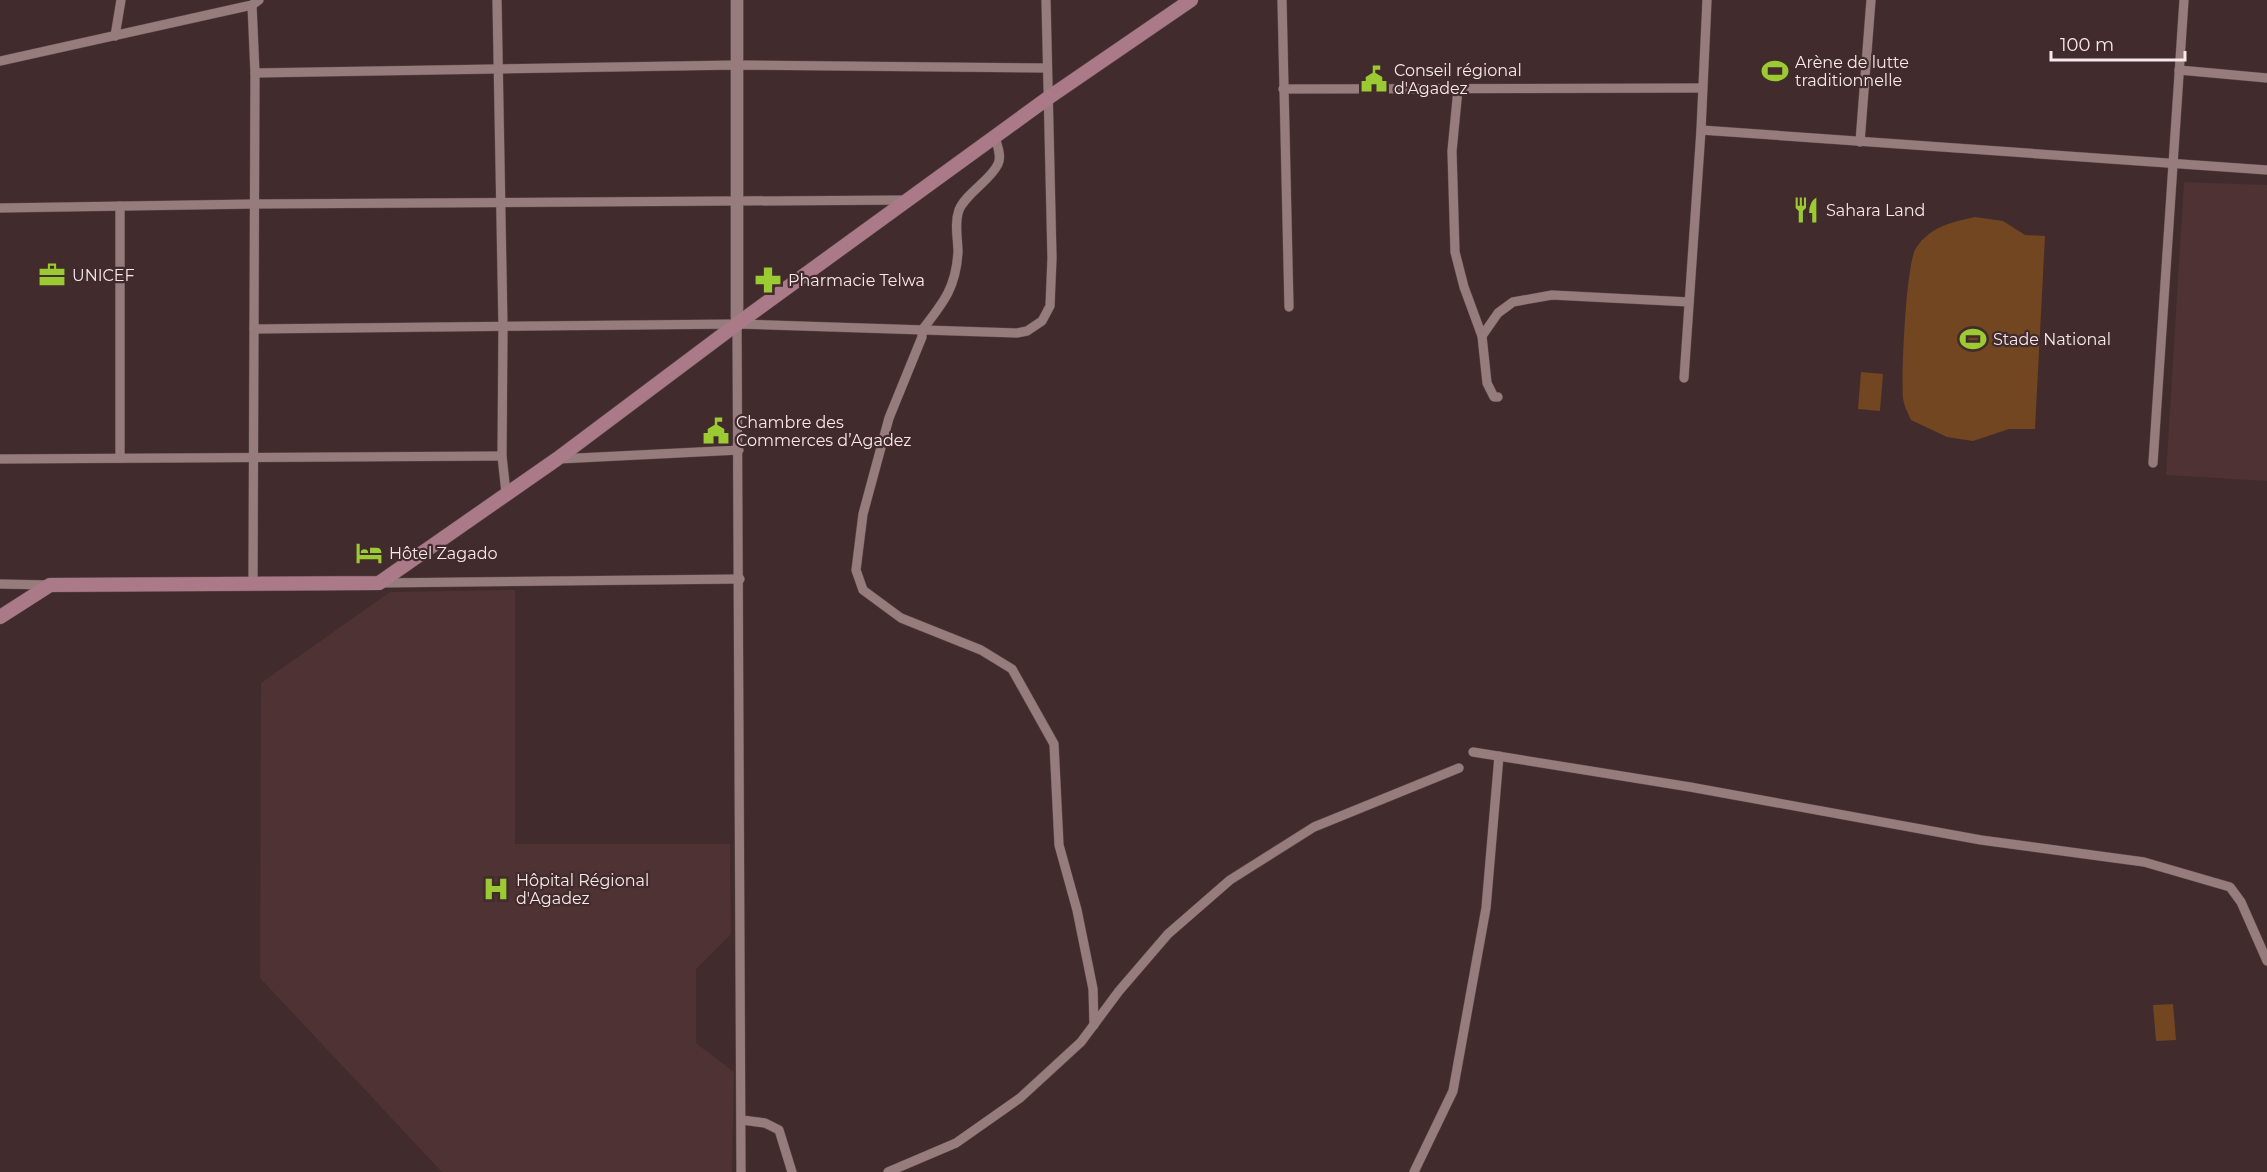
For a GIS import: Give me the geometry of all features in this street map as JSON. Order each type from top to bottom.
[{"type":"main road","points":[[0,617],[50,585],[379,583],[557,459],[737,324],[1048,98],[1191,0]]},
{"type":"street","points":[[115,36],[121,0]]},
{"type":"street","points":[[497,0],[503,327],[502,456],[506,493]]},
{"type":"street","points":[[737,0],[741,1172]]},
{"type":"street","points":[[254,329],[737,324],[1017,333],[1027,331],[1042,321],[1050,306],[1052,258],[1046,0]]},
{"type":"street","points":[[1282,0],[1289,307]]},
{"type":"street","points":[[1684,378],[1701,130],[1707,0]]},
{"type":"street","points":[[1860,142],[1871,0]]},
{"type":"street","points":[[2153,463],[2184,0]]},
{"type":"street","points":[[0,61],[256,2],[254,583]]},
{"type":"street","points":[[255,73],[737,65],[1046,68]]},
{"type":"street","points":[[2179,70],[2267,78]]},
{"type":"street","points":[[1283,89],[1702,88]]},
{"type":"street","points":[[1458,89],[1452,151],[1455,252],[1464,287],[1482,336],[1486,383],[1494,397],[1497,397]]},
{"type":"street","points":[[1701,130],[2267,170]]},
{"type":"street","points":[[995,137],[999,152],[998,164],[963,203],[959,211],[956,223],[958,250],[955,277],[950,292],[922,330],[922,337],[889,418],[863,514],[856,570],[863,590],[901,618],[981,650],[1012,669],[1054,744],[1059,845],[1077,910],[1093,989],[1094,1025]]},
{"type":"street","points":[[0,208],[909,200]]},
{"type":"street","points":[[120,206],[120,458]]},
{"type":"street","points":[[1482,336],[1498,313],[1513,302],[1552,295],[1689,302]]},
{"type":"street","points":[[557,459],[739,450]]},
{"type":"street","points":[[0,459],[502,456]]},
{"type":"street","points":[[379,583],[740,579]]},
{"type":"street","points":[[0,584],[50,585]]},
{"type":"street","points":[[1473,752],[1690,787],[1981,840],[2144,862],[2230,887],[2241,902],[2267,961]]},
{"type":"street","points":[[1414,1172],[1453,1091],[1486,908],[1499,756]]},
{"type":"street","points":[[888,1172],[956,1143],[1020,1098],[1081,1042],[1168,934],[1230,880],[1314,827],[1460,768]]},
{"type":"street","points":[[742,1120],[765,1123],[779,1130],[792,1172]]},
{"type":"shaded area","points":[[2184,182],[2267,185],[2267,481],[2166,475]]},
{"type":"shaded area","name":"Stade National","points":[[1975,217],[2003,221],[2025,235],[2045,236],[2035,429],[2009,429],[1973,441],[1947,437],[1911,420],[1904,401],[1903,386],[1909,274],[1916,248],[1934,230],[1949,223]]},
{"type":"shaded area","points":[[1861,372],[1883,374],[1880,411],[1858,409]]},
{"type":"shaded area","name":"Hôpital Régional d'Agadez","points":[[515,590],[515,844],[730,844],[731,934],[696,969],[696,1043],[734,1072],[732,1172],[442,1172],[260,978],[261,683],[390,592]]},
{"type":"shaded area","points":[[2173,1004],[2176,1040],[2156,1041],[2153,1005]]},
{"type":"place","name":"Arène de lutte traditionnelle","points":[[1775,71]]},
{"type":"place","name":"Conseil régional d'Agadez","points":[[1374,79]]},
{"type":"place","name":"Sahara Land","points":[[1806,210]]},
{"type":"place","name":"UNICEF","points":[[52,275]]},
{"type":"place","name":"Pharmacie Telwa","points":[[768,280]]},
{"type":"place","name":"Stade National","points":[[1973,339]]},
{"type":"place","name":"Chambre des Commerces d’Agadez","points":[[716,431]]},
{"type":"place","name":"Hôtel Zagado","points":[[369,553]]},
{"type":"place","name":"Hôpital Régional d'Agadez","points":[[496,889]]}]
